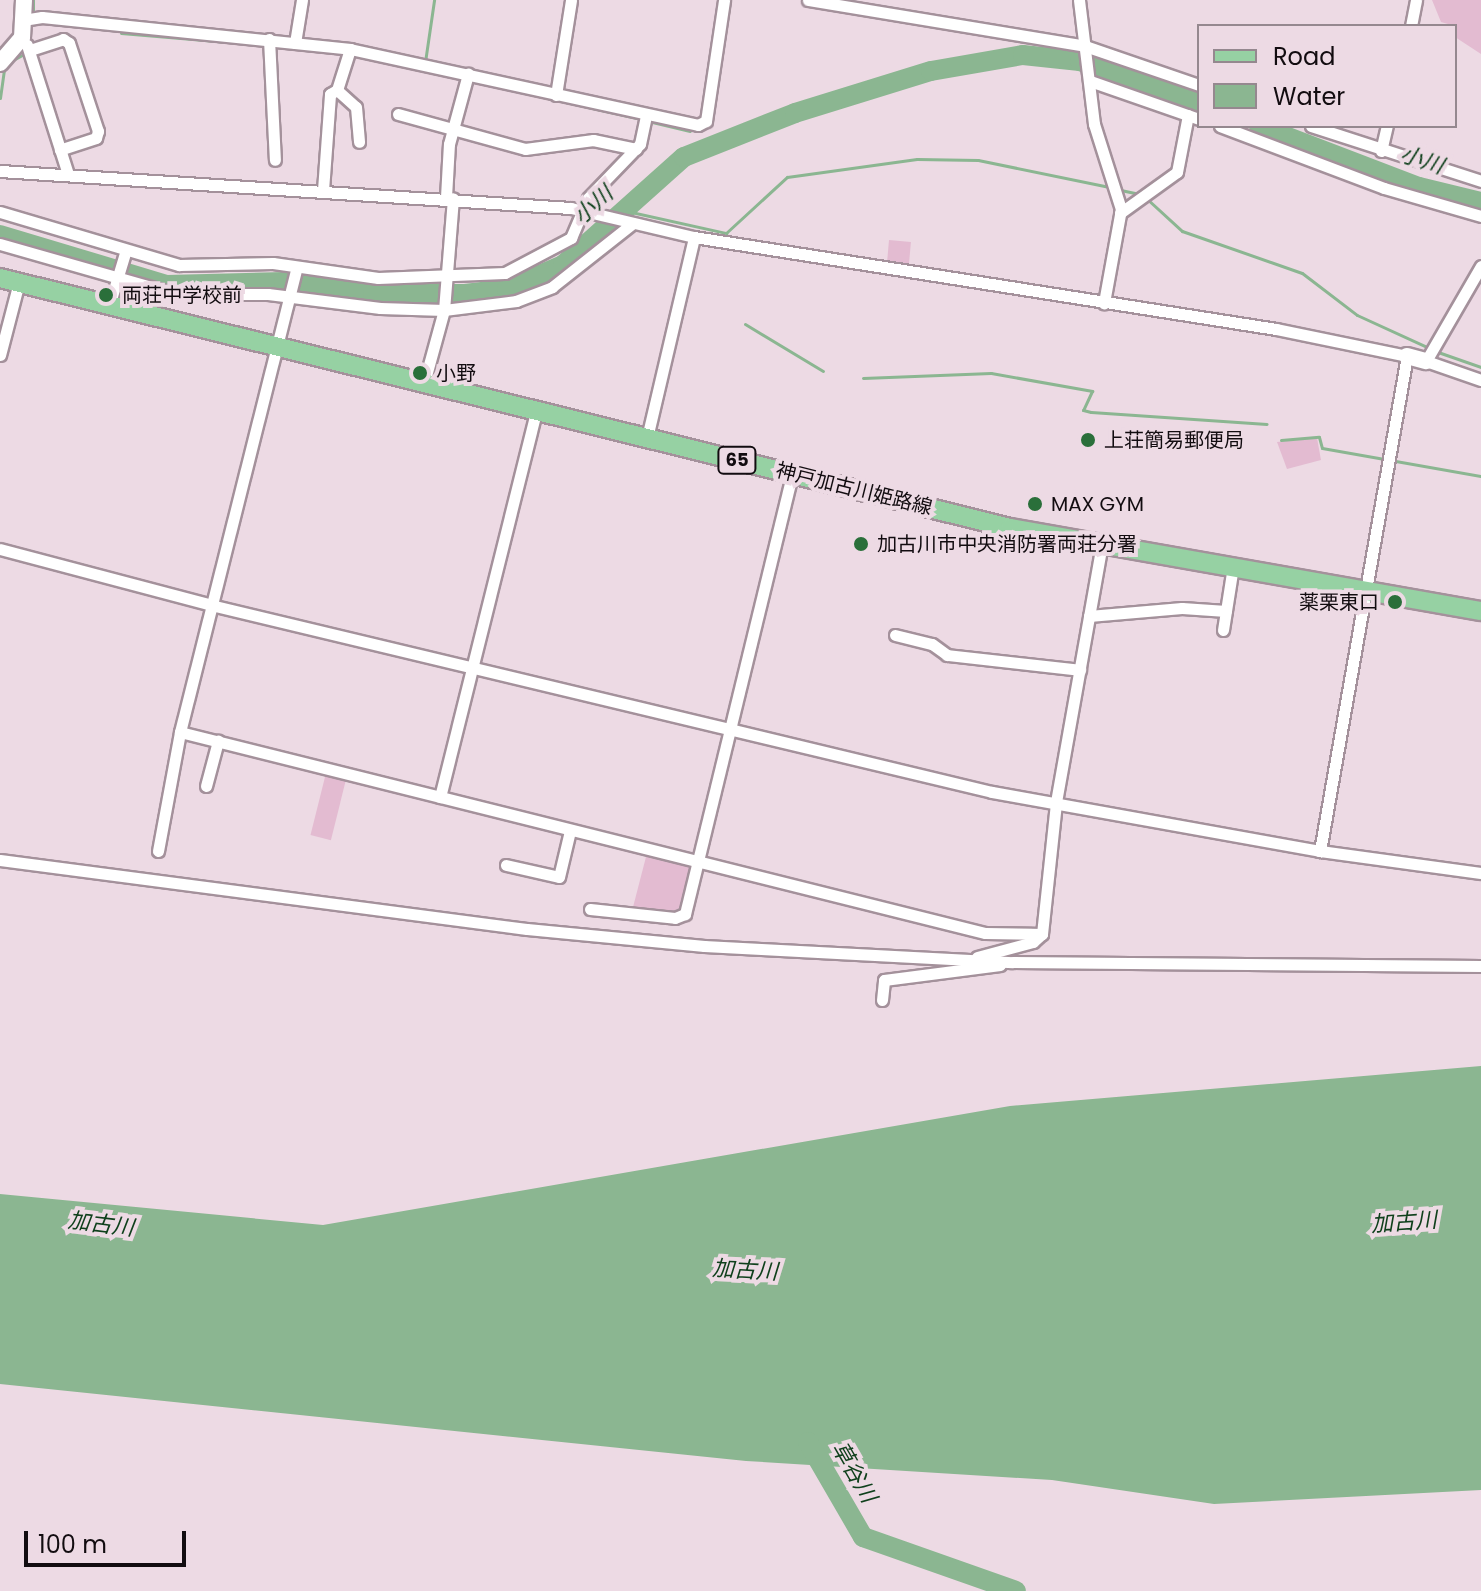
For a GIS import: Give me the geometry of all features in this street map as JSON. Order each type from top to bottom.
[{"type":"main road","name":"神戸加古川姫路線","points":[[0,278],[1010,528],[1481,611]]},
{"type":"street","points":[[24,0],[26,44],[68,174]]},
{"type":"street","points":[[295,43],[302,0]]},
{"type":"street","points":[[556,95],[571,0]]},
{"type":"street","points":[[23,20],[42,17],[295,43],[556,95],[645,120],[682,124],[706,121],[724,0]]},
{"type":"street","points":[[808,0],[1085,46],[1197,84]]},
{"type":"street","points":[[1079,0],[1094,124],[1120,213],[1104,303]]},
{"type":"street","points":[[1411,24],[1416,0]]},
{"type":"street","points":[[2,58],[26,44],[63,39],[69,43],[98,131],[96,138],[60,150]]},
{"type":"street","points":[[269,39],[275,160]]},
{"type":"street","points":[[323,190],[330,94],[337,90],[349,54]]},
{"type":"street","points":[[424,383],[444,310],[452,129],[467,78]]},
{"type":"street","points":[[1090,79],[1194,117],[1177,172],[1120,213]]},
{"type":"street","points":[[337,90],[356,107],[359,142]]},
{"type":"street","points":[[398,114],[525,149],[593,140],[636,149]]},
{"type":"street","points":[[0,212],[179,265],[273,263],[378,278],[445,278],[505,273],[541,258],[571,238],[589,212],[588,198],[636,149],[645,120]]},
{"type":"street","points":[[1225,128],[1394,191],[1481,216]]},
{"type":"street","points":[[1317,128],[1481,181]]},
{"type":"street","points":[[1381,151],[1387,128]]},
{"type":"street","points":[[0,171],[450,198],[589,212],[694,237],[1407,356],[1481,380]]},
{"type":"street","points":[[0,244],[192,296],[291,296],[380,308],[444,310],[506,303],[552,287],[632,222]]},
{"type":"street","points":[[647,438],[694,237]]},
{"type":"street","points":[[109,306],[125,253]]},
{"type":"street","points":[[158,851],[180,732],[215,606],[296,271]]},
{"type":"street","points":[[1426,361],[1480,272]]},
{"type":"street","points":[[0,355],[19,282]]},
{"type":"street","points":[[1320,851],[1407,356]]},
{"type":"street","points":[[440,797],[536,411]]},
{"type":"street","points":[[590,909],[682,917],[699,862],[792,474]]},
{"type":"street","points":[[973,959],[1033,942],[1042,934],[1056,802],[1102,544]]},
{"type":"street","points":[[0,549],[215,606],[473,665],[731,731],[1056,802],[1320,851],[1481,873]]},
{"type":"street","points":[[1223,630],[1233,566]]},
{"type":"street","points":[[1089,616],[1182,608],[1226,611]]},
{"type":"street","points":[[895,635],[932,644],[947,655],[1080,670]]},
{"type":"street","points":[[180,732],[985,933],[1042,934]]},
{"type":"street","points":[[206,786],[218,741]]},
{"type":"street","points":[[506,865],[559,877],[570,831]]},
{"type":"street","points":[[0,860],[527,929],[820,954],[1013,962],[1481,966]]},
{"type":"street","points":[[882,1000],[884,980],[1013,962]]},
{"type":"shaded area","points":[[1432,0],[1481,0],[1481,54],[1457,38],[1457,24],[1441,22]]},
{"type":"shaded area","points":[[889,240],[911,242],[909,267],[887,265]]},
{"type":"shaded area","points":[[1317,438],[1321,460],[1287,469],[1277,442]]},
{"type":"shaded area","points":[[326,773],[346,778],[331,840],[311,835]]},
{"type":"shaded area","points":[[647,853],[693,865],[682,912],[632,911]]},
{"type":"water","name":"加古川","points":[[1481,1066],[1481,1490],[1214,1504],[1052,1480],[746,1461],[0,1384],[0,1194],[323,1225],[1010,1106]]},
{"type":"waterway","points":[[33,0],[33,10]]},
{"type":"waterway","points":[[425,62],[434,0]]},
{"type":"waterway","points":[[121,33],[228,42]]},
{"type":"waterway","points":[[13,60],[24,54]]},
{"type":"waterway","name":"小川","points":[[0,235],[167,285],[284,282],[373,294],[465,294],[507,289],[563,265],[684,157],[795,113],[931,71],[1023,55],[1080,61],[1197,102]]},
{"type":"waterway","points":[[0,98],[4,68]]},
{"type":"waterway","points":[[472,81],[640,119]]},
{"type":"waterway","points":[[648,121],[690,131]]},
{"type":"waterway","name":"小川","points":[[1264,128],[1419,187],[1481,202]]},
{"type":"waterway","points":[[622,210],[726,233],[787,177],[917,159],[978,160],[1109,187]]},
{"type":"waterway","points":[[1116,189],[1140,194]]},
{"type":"waterway","points":[[1146,198],[1182,231],[1302,273],[1357,315],[1429,348]]},
{"type":"waterway","points":[[745,324],[823,371]]},
{"type":"waterway","points":[[1435,351],[1481,367]]},
{"type":"waterway","points":[[863,378],[991,373],[1092,391],[1083,410],[1091,412],[1267,424]]},
{"type":"waterway","points":[[1281,440],[1319,437],[1322,448],[1481,476]]},
{"type":"waterway","name":"草谷川","points":[[808,1442],[863,1537],[1016,1591]]},
{"type":"place","name":"両荘中学校前","points":[[106,295]]},
{"type":"place","name":"小野","points":[[420,373]]},
{"type":"place","name":"上荘簡易郵便局","points":[[1088,440]]},
{"type":"place","name":"MAX GYM","points":[[1035,504]]},
{"type":"place","name":"加古川市中央消防署両荘分署","points":[[861,544]]},
{"type":"place","name":"薬栗東口","points":[[1395,602]]}]
